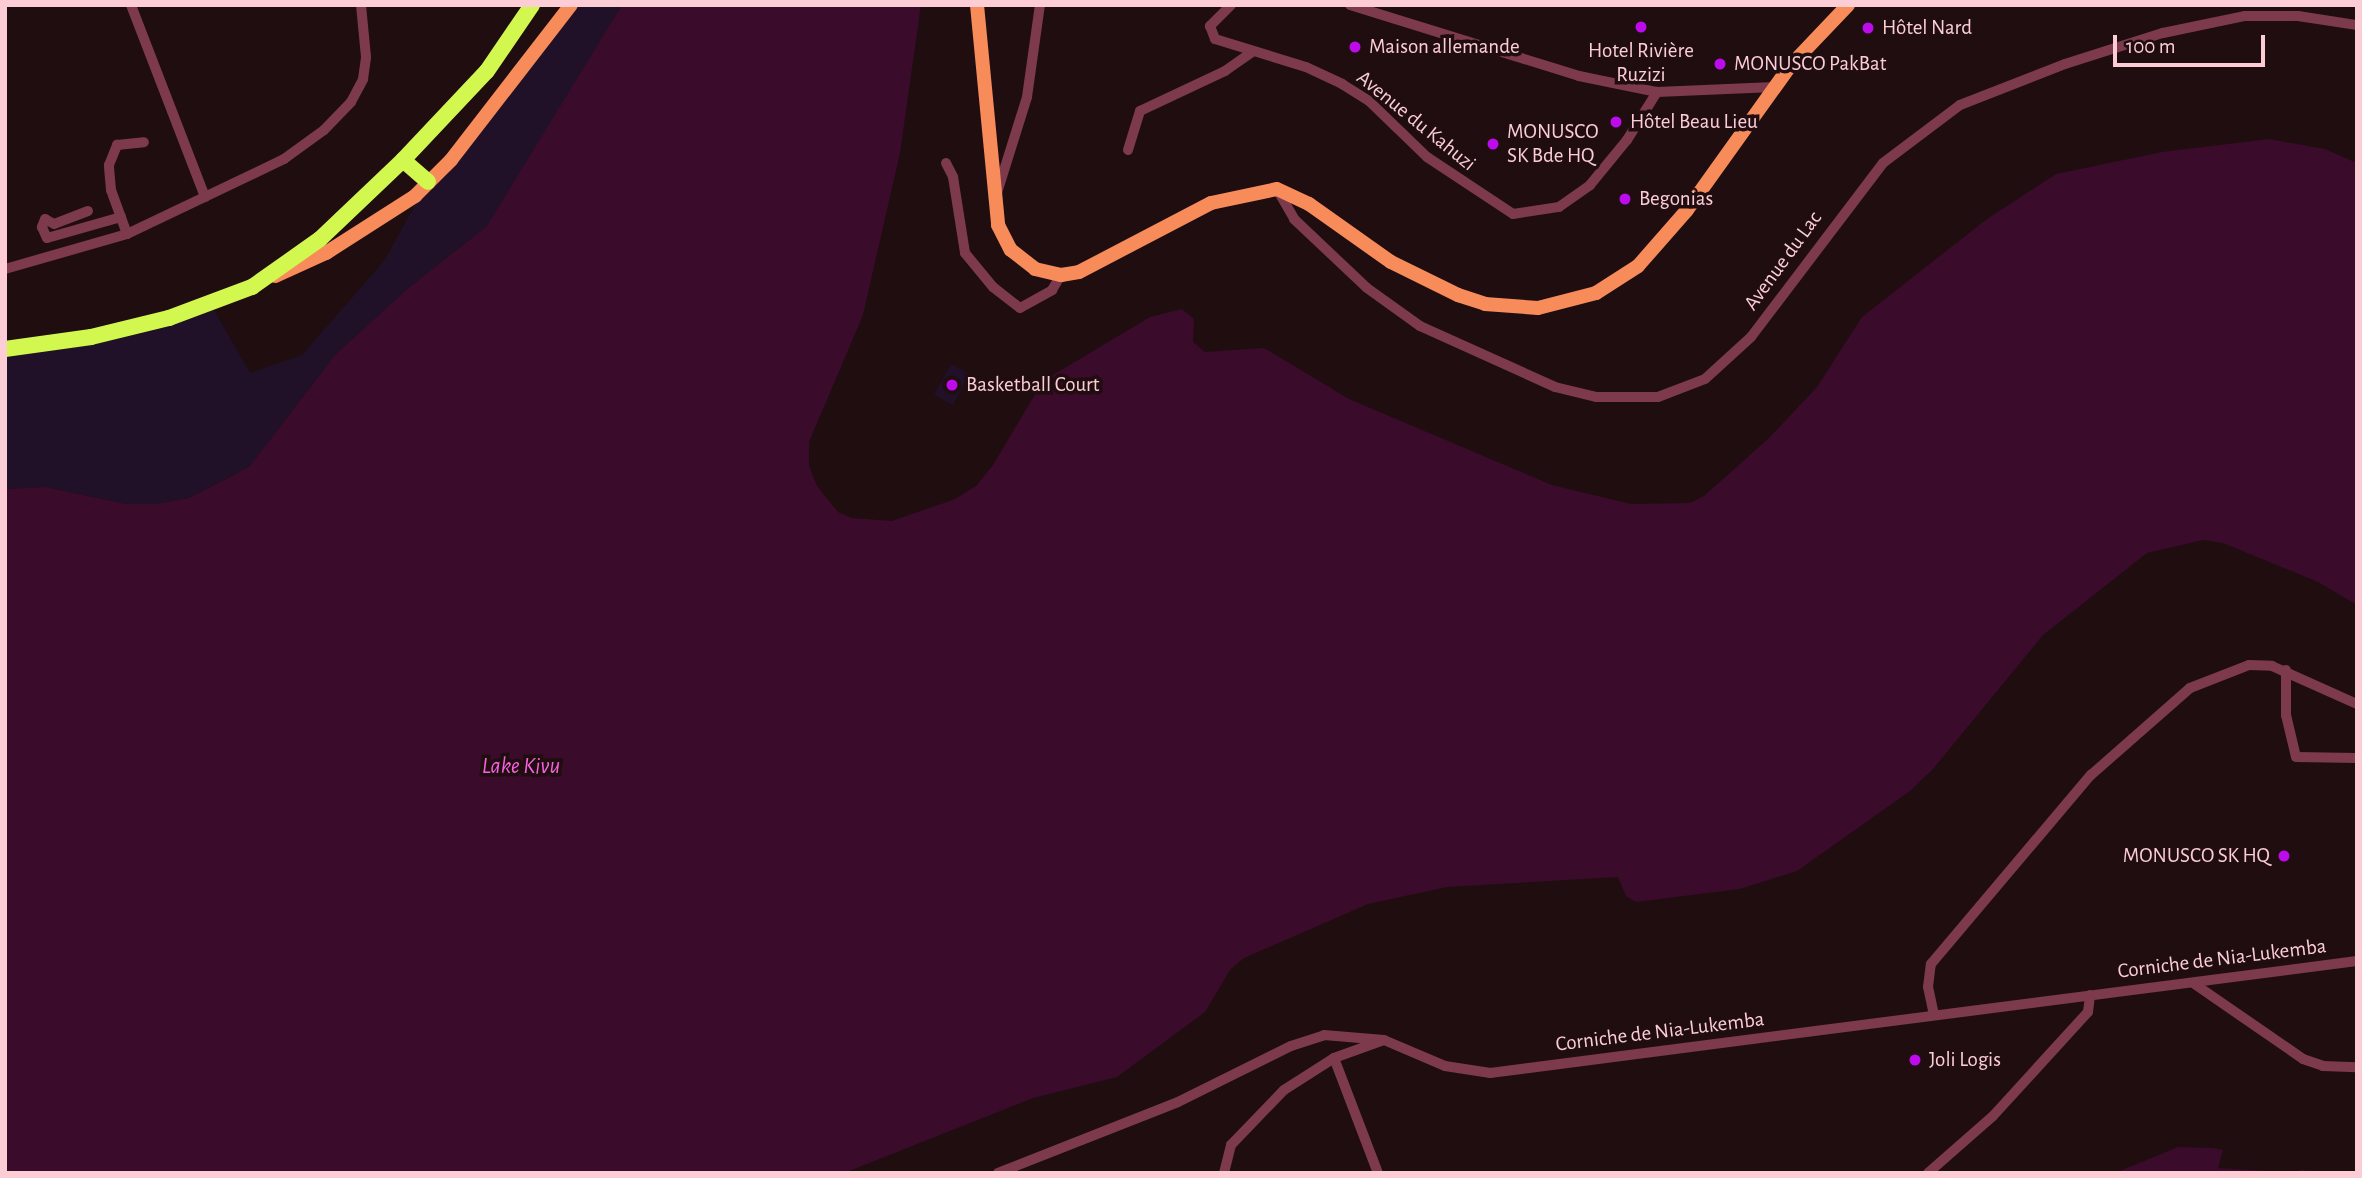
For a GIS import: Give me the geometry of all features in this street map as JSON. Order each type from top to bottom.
[{"type":"highway","points":[[5,349],[91,337],[156,321],[252,287],[320,239],[403,160],[488,71],[532,5]]},
{"type":"highway","points":[[403,160],[428,182]]},
{"type":"main road","points":[[252,287],[326,253],[415,196],[502,97],[570,5]]},
{"type":"main road","points":[[977,5],[995,198],[1002,238],[1011,250],[1035,269],[1061,275],[1079,272],[1218,200],[1277,189],[1308,204],[1391,262],[1458,295],[1513,308],[1570,302],[1612,286],[1657,246],[1774,87],[1848,5]]},
{"type":"street","points":[[131,5],[205,197]]},
{"type":"street","points":[[5,269],[127,234],[284,159],[324,130],[351,102],[363,79],[366,57],[361,5]]},
{"type":"street","points":[[995,198],[1007,171],[1027,97],[1040,5]]},
{"type":"street","name":"Avenue du Kahuzi","points":[[1231,5],[1210,26],[1210,34],[1251,53],[1306,67],[1362,96],[1427,157],[1513,214],[1559,207],[1590,185],[1627,140],[1657,92]]},
{"type":"street","points":[[1350,5],[1579,76],[1657,92],[1774,87]]},
{"type":"street","name":"Avenue du Lac","points":[[1277,189],[1285,210],[1367,288],[1447,341],[1555,387],[1596,397],[1658,397],[1704,379],[1734,354],[1883,163],[1960,105],[2064,64],[2163,33],[2245,16],[2298,16],[2357,25]]},
{"type":"street","points":[[1128,150],[1140,111],[1251,53]]},
{"type":"street","points":[[127,234],[111,190],[108,165],[117,145],[144,142]]},
{"type":"street","points":[[946,163],[953,177],[965,253],[993,287],[1020,308],[1052,290],[1061,275]]},
{"type":"street","points":[[88,211],[54,224],[45,219],[42,227],[47,238],[121,217]]},
{"type":"street","points":[[1934,1015],[1928,987],[1931,964],[2091,775],[2190,688],[2249,665],[2286,670],[2357,704]]},
{"type":"street","points":[[2286,670],[2286,715],[2296,757],[2357,758]]},
{"type":"street","name":"Corniche de Nia-Lukemba","points":[[998,1173],[1178,1102],[1292,1045],[1324,1035],[1384,1040],[1445,1066],[1490,1073],[2357,961]]},
{"type":"street","points":[[2193,982],[2303,1059],[2323,1066],[2357,1067]]},
{"type":"street","points":[[1928,1173],[1993,1116],[2079,1022],[2088,1012],[2090,995]]},
{"type":"street","points":[[1224,1173],[1225,1155],[1243,1132],[1284,1090],[1334,1058],[1384,1040]]},
{"type":"street","points":[[1334,1058],[1378,1173]]},
{"type":"shaded area","points":[[571,5],[622,5],[499,211],[487,226],[407,289],[335,355],[249,467],[189,498],[156,504],[126,504],[45,487],[5,489],[5,349],[210,303],[250,373],[302,355],[384,261],[428,182]]},
{"type":"shaded area","name":"Basketball Court","points":[[951,364],[970,374],[953,405],[934,395]]},
{"type":"water","name":"Lake Kivu","points":[[622,5],[921,5],[900,153],[863,315],[809,442],[809,466],[817,486],[838,512],[852,518],[892,521],[955,499],[976,486],[993,465],[1043,381],[1150,317],[1182,309],[1194,319],[1193,342],[1205,352],[1264,348],[1349,399],[1552,485],[1631,504],[1690,503],[1704,496],[1768,439],[1817,387],[1862,317],[1987,219],[2056,174],[2162,152],[2269,139],[2325,149],[2357,163],[2357,605],[2318,582],[2223,543],[2203,540],[2147,553],[2043,635],[1933,769],[1910,791],[1797,871],[1740,889],[1636,902],[1626,896],[1618,877],[1447,887],[1368,904],[1244,958],[1230,970],[1205,1012],[1117,1077],[1033,1098],[844,1173],[5,1173],[5,489],[45,487],[126,504],[156,504],[189,498],[249,467],[335,355],[407,289],[487,226]]},
{"type":"water","points":[[2178,1147],[2213,1148],[2269,1158],[2307,1171],[2115,1173]]},
{"type":"pier","points":[[2223,1150],[2302,1165],[2300,1173],[2218,1168]]},
{"type":"place","name":"Hotel Rivière Ruzizi","points":[[1641,27]]},
{"type":"place","name":"Hôtel Nard","points":[[1868,28]]},
{"type":"place","name":"Maison allemande","points":[[1355,47]]},
{"type":"place","name":"MONUSCO PakBat","points":[[1720,64]]},
{"type":"place","name":"Hôtel Beau Lieu","points":[[1616,122]]},
{"type":"place","name":"MONUSCO SK Bde HQ","points":[[1493,144]]},
{"type":"place","name":"Begonias","points":[[1625,199]]},
{"type":"place","name":"Basketball Court","points":[[952,385]]},
{"type":"place","name":"MONUSCO SK HQ","points":[[2284,856]]},
{"type":"place","name":"Joli Logis","points":[[1915,1060]]}]
